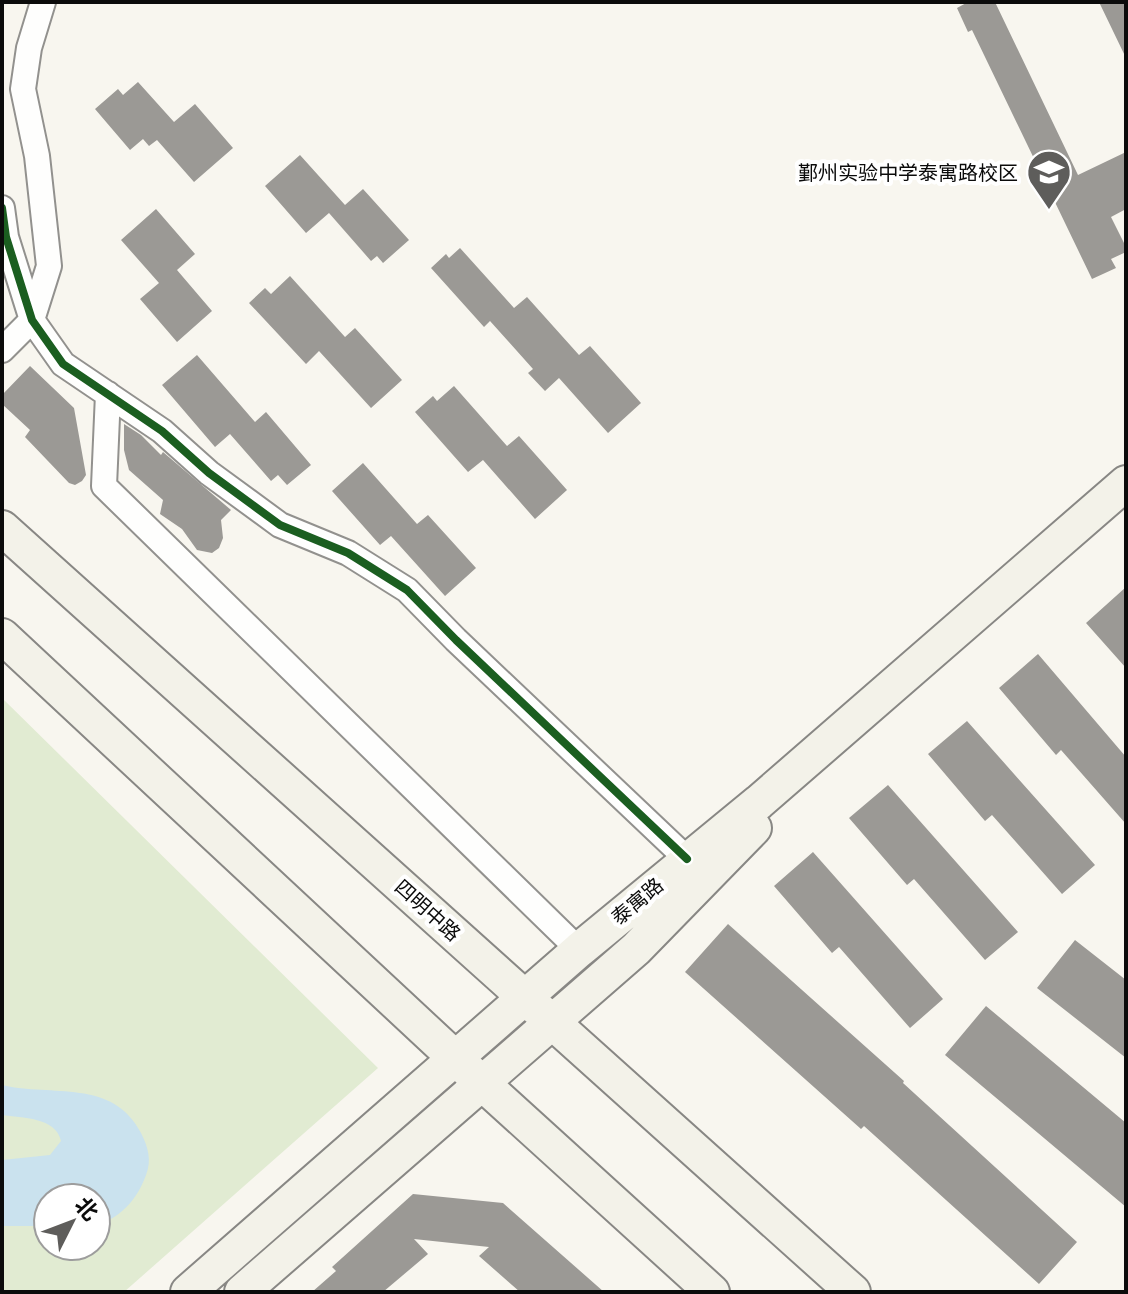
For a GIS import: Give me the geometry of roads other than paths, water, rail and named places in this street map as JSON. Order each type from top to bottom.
[{"type":"main road","name":"泰寓路","points":[[188,1292],[579,950],[759,802],[1126,483]]},
{"type":"main road","name":"泰寓路","points":[[242,1292],[636,949],[770,811],[1126,503]]},
{"type":"main road","name":"四明中路","points":[[2,528],[853,1292]]},
{"type":"main road","points":[[2,636],[483,1084],[712,1292]]},
{"type":"street","points":[[2,350],[32,320],[49,266],[37,156],[23,89],[29,48],[43,2]]},
{"type":"street","points":[[2,208],[6,237],[32,320],[63,364],[162,431],[209,473],[280,525],[348,553],[407,590],[687,859]]},
{"type":"street","points":[[108,394],[104,486],[579,950]]},
{"type":"water","points":[[2,1085],[80,1093],[114,1104],[129,1116],[147,1148],[148,1169],[133,1200],[112,1218],[112,1182],[32,1182],[32,1226],[2,1226],[2,1160],[50,1155],[61,1141],[58,1133],[45,1123],[2,1115]]},
{"type":"place","name":"鄞州实验中学泰寓路校区","points":[[1049,211]]}]
